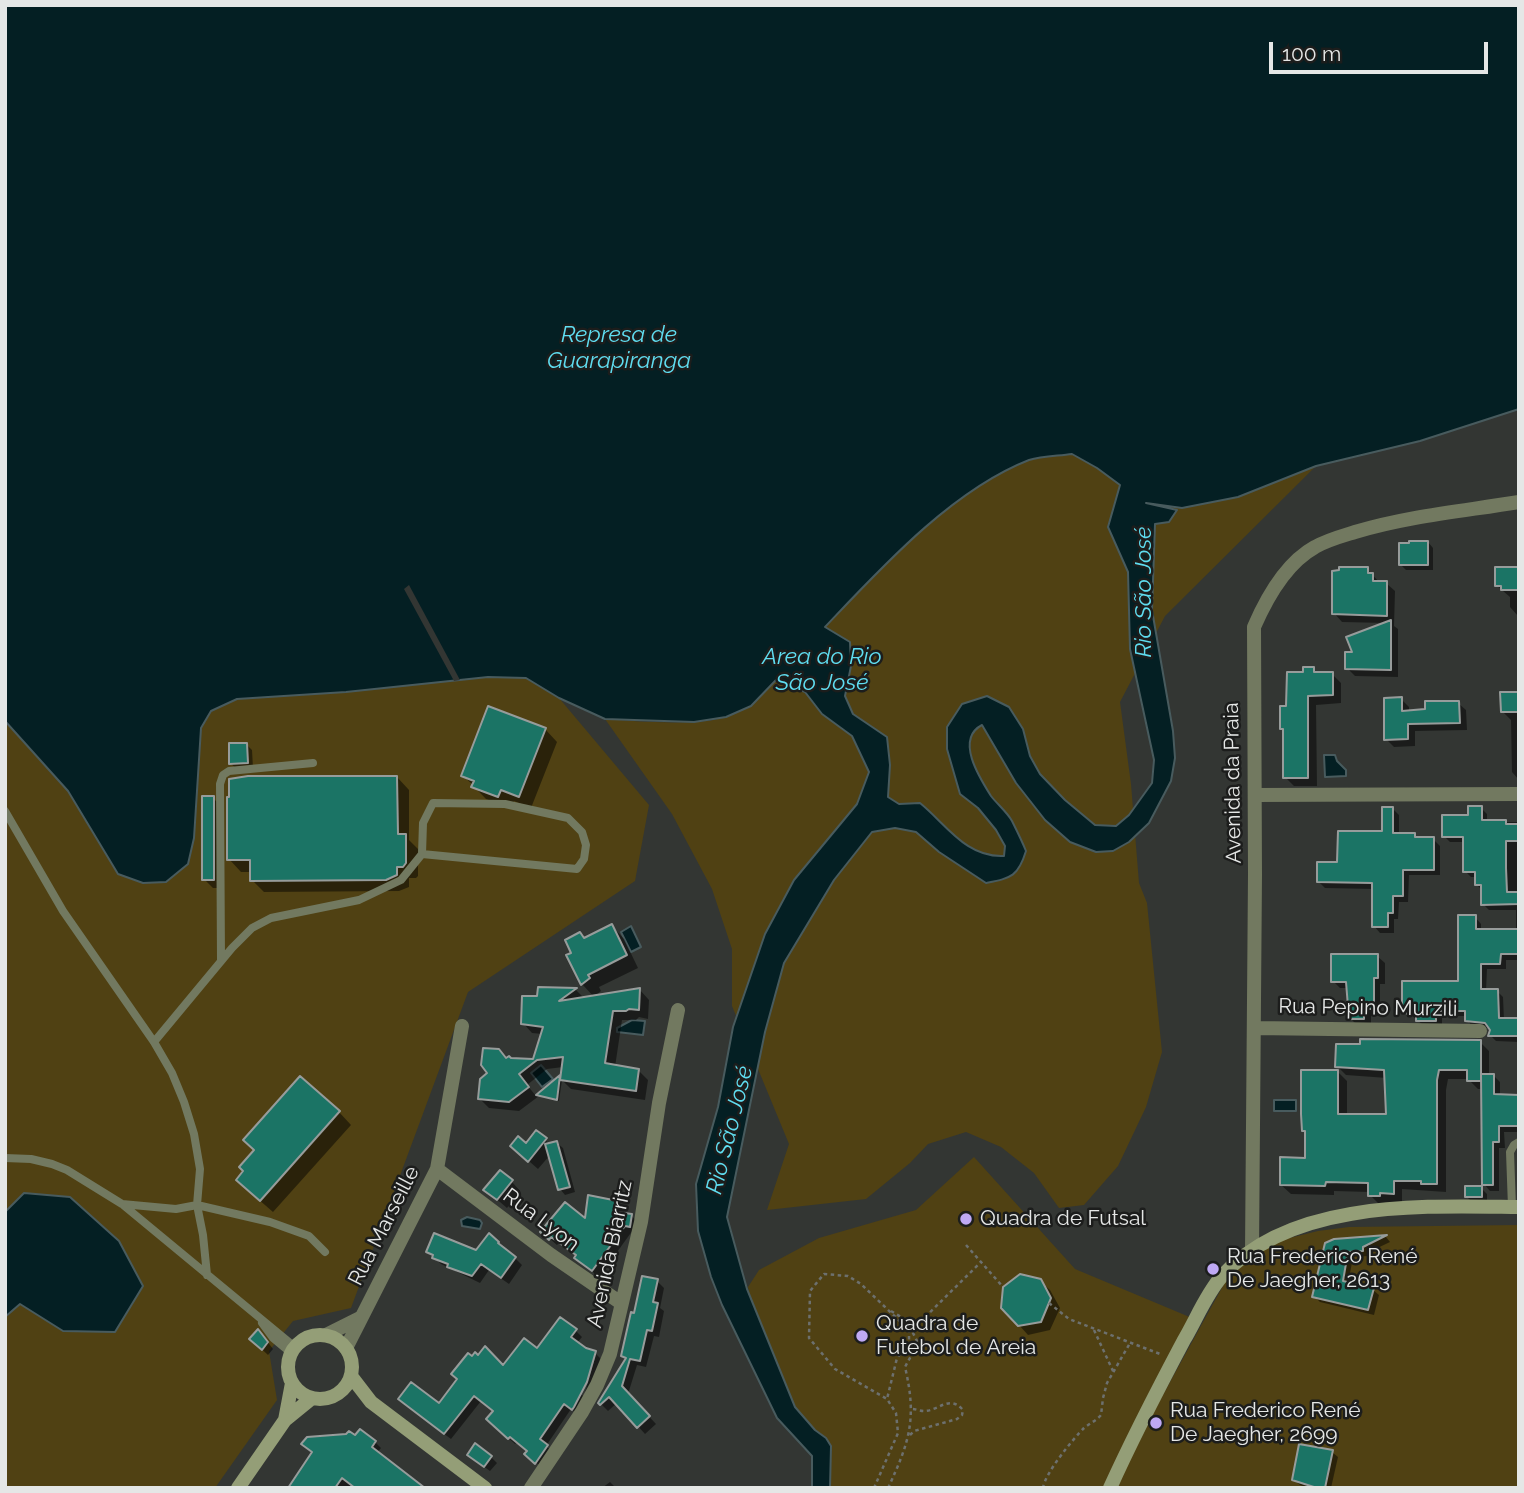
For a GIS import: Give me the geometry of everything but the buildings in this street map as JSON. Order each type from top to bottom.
[{"type":"main road","points":[[1110,1488],[1137,1428],[1219,1280],[1252,1251],[1308,1225],[1377,1209],[1515,1207]]},
{"type":"main road","points":[[285,1420],[292,1384],[288,1369],[293,1350],[303,1339],[326,1335],[346,1348],[350,1357],[351,1376],[371,1402],[485,1488]]},
{"type":"main road","points":[[292,1384],[303,1395],[322,1399],[340,1392],[351,1376]]},
{"type":"main road","points":[[340,1392],[371,1402]]},
{"type":"main road","points":[[238,1488],[285,1420],[312,1398]]},
{"type":"street","name":"Avenida da Praia","points":[[1252,1251],[1255,1028],[1254,627],[1262,608],[1281,579],[1314,547],[1389,522],[1519,502]]},
{"type":"street","points":[[1255,795],[1519,794]]},
{"type":"street","name":"Avenida Biarritz","points":[[531,1488],[597,1385],[610,1354],[641,1222],[659,1103],[678,1010]]},
{"type":"street","name":"Rua Marseille","points":[[346,1348],[437,1169],[462,1026]]},
{"type":"street","name":"Rua Pepino Murzili","points":[[1255,1028],[1480,1031]]},
{"type":"street","name":"Rua Lyon","points":[[437,1169],[551,1255],[621,1303]]},
{"type":"street","name":"Rua Marseille","points":[[326,1335],[360,1318]]},
{"type":"lane","points":[[221,961],[220,783],[223,775],[229,771],[313,764]]},
{"type":"lane","points":[[154,1042],[251,928],[271,918],[359,900],[401,880],[422,854],[423,822],[433,803],[505,804],[555,814],[568,818],[582,832],[586,845],[584,859],[577,869],[422,854]]},
{"type":"lane","points":[[5,811],[63,911],[154,1042],[184,1102],[194,1134],[200,1169],[197,1205],[204,1235],[207,1275]]},
{"type":"lane","points":[[1515,1207],[1510,1152],[1519,1142]]},
{"type":"lane","points":[[5,1158],[31,1158],[67,1170],[122,1204],[293,1350]]},
{"type":"lane","points":[[122,1204],[176,1209],[197,1205],[270,1222],[309,1236],[326,1252]]},
{"type":"path","points":[[966,1245],[1003,1287]]},
{"type":"path","points":[[888,1488],[909,1437],[912,1397],[905,1367],[918,1343],[911,1329],[891,1311],[916,1326],[981,1262]]},
{"type":"path","points":[[874,1488],[898,1433],[896,1413],[887,1399],[835,1369],[809,1338],[810,1291],[824,1274],[848,1276],[861,1284],[909,1330],[909,1343],[897,1358],[887,1399]]},
{"type":"path","points":[[1049,1303],[1062,1316],[1174,1360]]},
{"type":"path","points":[[1094,1330],[1114,1372]]},
{"type":"path","points":[[1044,1488],[1044,1482],[1085,1427],[1101,1415],[1104,1408],[1102,1398],[1130,1343]]},
{"type":"path","points":[[909,1437],[914,1431],[957,1419],[963,1410],[958,1404],[950,1403],[924,1411],[912,1409]]},
{"type":"shaded area","points":[[1072,454],[1097,468],[1238,497],[1316,466],[1165,616],[1120,702],[1131,784],[1139,883],[1147,903],[1162,1052],[1146,1107],[1118,1166],[1084,1205],[1059,1208],[1034,1173],[1001,1147],[966,1132],[928,1144],[910,1163],[866,1199],[767,1210],[789,1144],[732,1006],[732,949],[712,889],[672,814],[605,719],[668,722],[702,721],[727,716],[770,685],[882,568],[939,515],[999,474],[1030,460]]},
{"type":"shaded area","points":[[488,677],[526,678],[559,698],[649,805],[635,881],[468,992],[351,1308],[293,1321],[269,1351],[277,1400],[215,1488],[5,1488],[5,721],[68,791],[118,874],[194,838],[201,729],[211,711],[237,699],[346,692]]},
{"type":"shaded area","points":[[974,1157],[1075,1269],[1192,1318],[1105,1488],[824,1488],[800,1422],[753,1314],[748,1287],[759,1270],[819,1238],[916,1210]]},
{"type":"shaded area","points":[[1519,1225],[1519,1488],[1116,1488],[1143,1431],[1224,1284],[1239,1263],[1281,1240],[1318,1231],[1349,1227]]},
{"type":"water","name":"Represa de Guarapiranga","points":[[5,5],[1519,5],[1519,409],[1420,441],[1316,466],[1238,497],[1182,508],[1146,503],[1177,510],[1169,522],[1155,524],[1152,610],[1173,731],[1175,758],[1171,781],[1149,823],[1129,842],[1113,851],[1096,852],[1070,842],[1045,820],[1016,783],[982,725],[974,731],[970,739],[972,759],[991,796],[1012,821],[1026,851],[1016,871],[1008,878],[986,883],[939,852],[916,832],[895,828],[872,832],[834,880],[784,963],[765,1032],[727,1217],[747,1289],[795,1407],[831,1446],[830,1488],[812,1488],[812,1456],[777,1418],[722,1305],[698,1231],[696,1184],[718,1107],[733,1027],[765,934],[794,880],[857,804],[869,772],[852,736],[822,714],[805,692],[776,680],[751,706],[726,717],[694,722],[605,719],[559,698],[526,678],[488,677],[346,692],[237,699],[211,711],[201,728],[194,838],[188,864],[166,882],[143,883],[118,874],[68,791],[5,721]],"holes":[[[1072,454],[1120,485],[1108,527],[1128,572],[1130,649],[1154,760],[1152,783],[1129,815],[1116,826],[1095,825],[1040,774],[1030,756],[1023,729],[1009,707],[987,696],[962,704],[947,727],[947,749],[960,794],[978,808],[1005,846],[1004,856],[978,852],[958,838],[920,803],[899,804],[888,797],[890,765],[887,737],[853,714],[845,696],[851,666],[850,642],[825,627],[894,556],[945,510],[1000,473],[1029,460]]]},
{"type":"water","points":[[1324,755],[1335,755],[1346,770],[1346,776],[1325,777]]},
{"type":"water","points":[[631,926],[641,947],[631,952],[621,932]]},
{"type":"water","points":[[632,1020],[645,1021],[643,1035],[617,1032],[617,1028]]},
{"type":"water","points":[[541,1065],[553,1079],[542,1087],[531,1073]]},
{"type":"water","points":[[1274,1100],[1296,1100],[1296,1111],[1274,1111]]},
{"type":"water","points":[[24,1193],[70,1197],[119,1241],[143,1286],[115,1332],[63,1331],[20,1304],[5,1317],[5,1212]]},
{"type":"water","points":[[467,1217],[480,1220],[480,1229],[462,1226],[461,1220]]},
{"type":"pier","points":[[409,585],[460,680],[454,681],[404,589]]},
{"type":"place","name":"Quadra de Futsal","points":[[966,1219]]},
{"type":"place","name":"Rua Frederico René De Jaegher, 2613","points":[[1213,1269]]},
{"type":"place","name":"Quadra de Futebol de Areia","points":[[862,1336]]},
{"type":"place","name":"Rua Frederico René De Jaegher, 2699","points":[[1156,1423]]},
{"type":"water label","name":"Rio São José","points":[[1144,592]]},
{"type":"water label","name":"Area do Rio São José","points":[[822,670]]},
{"type":"water label","name":"Rio São José","points":[[730,1130]]}]
